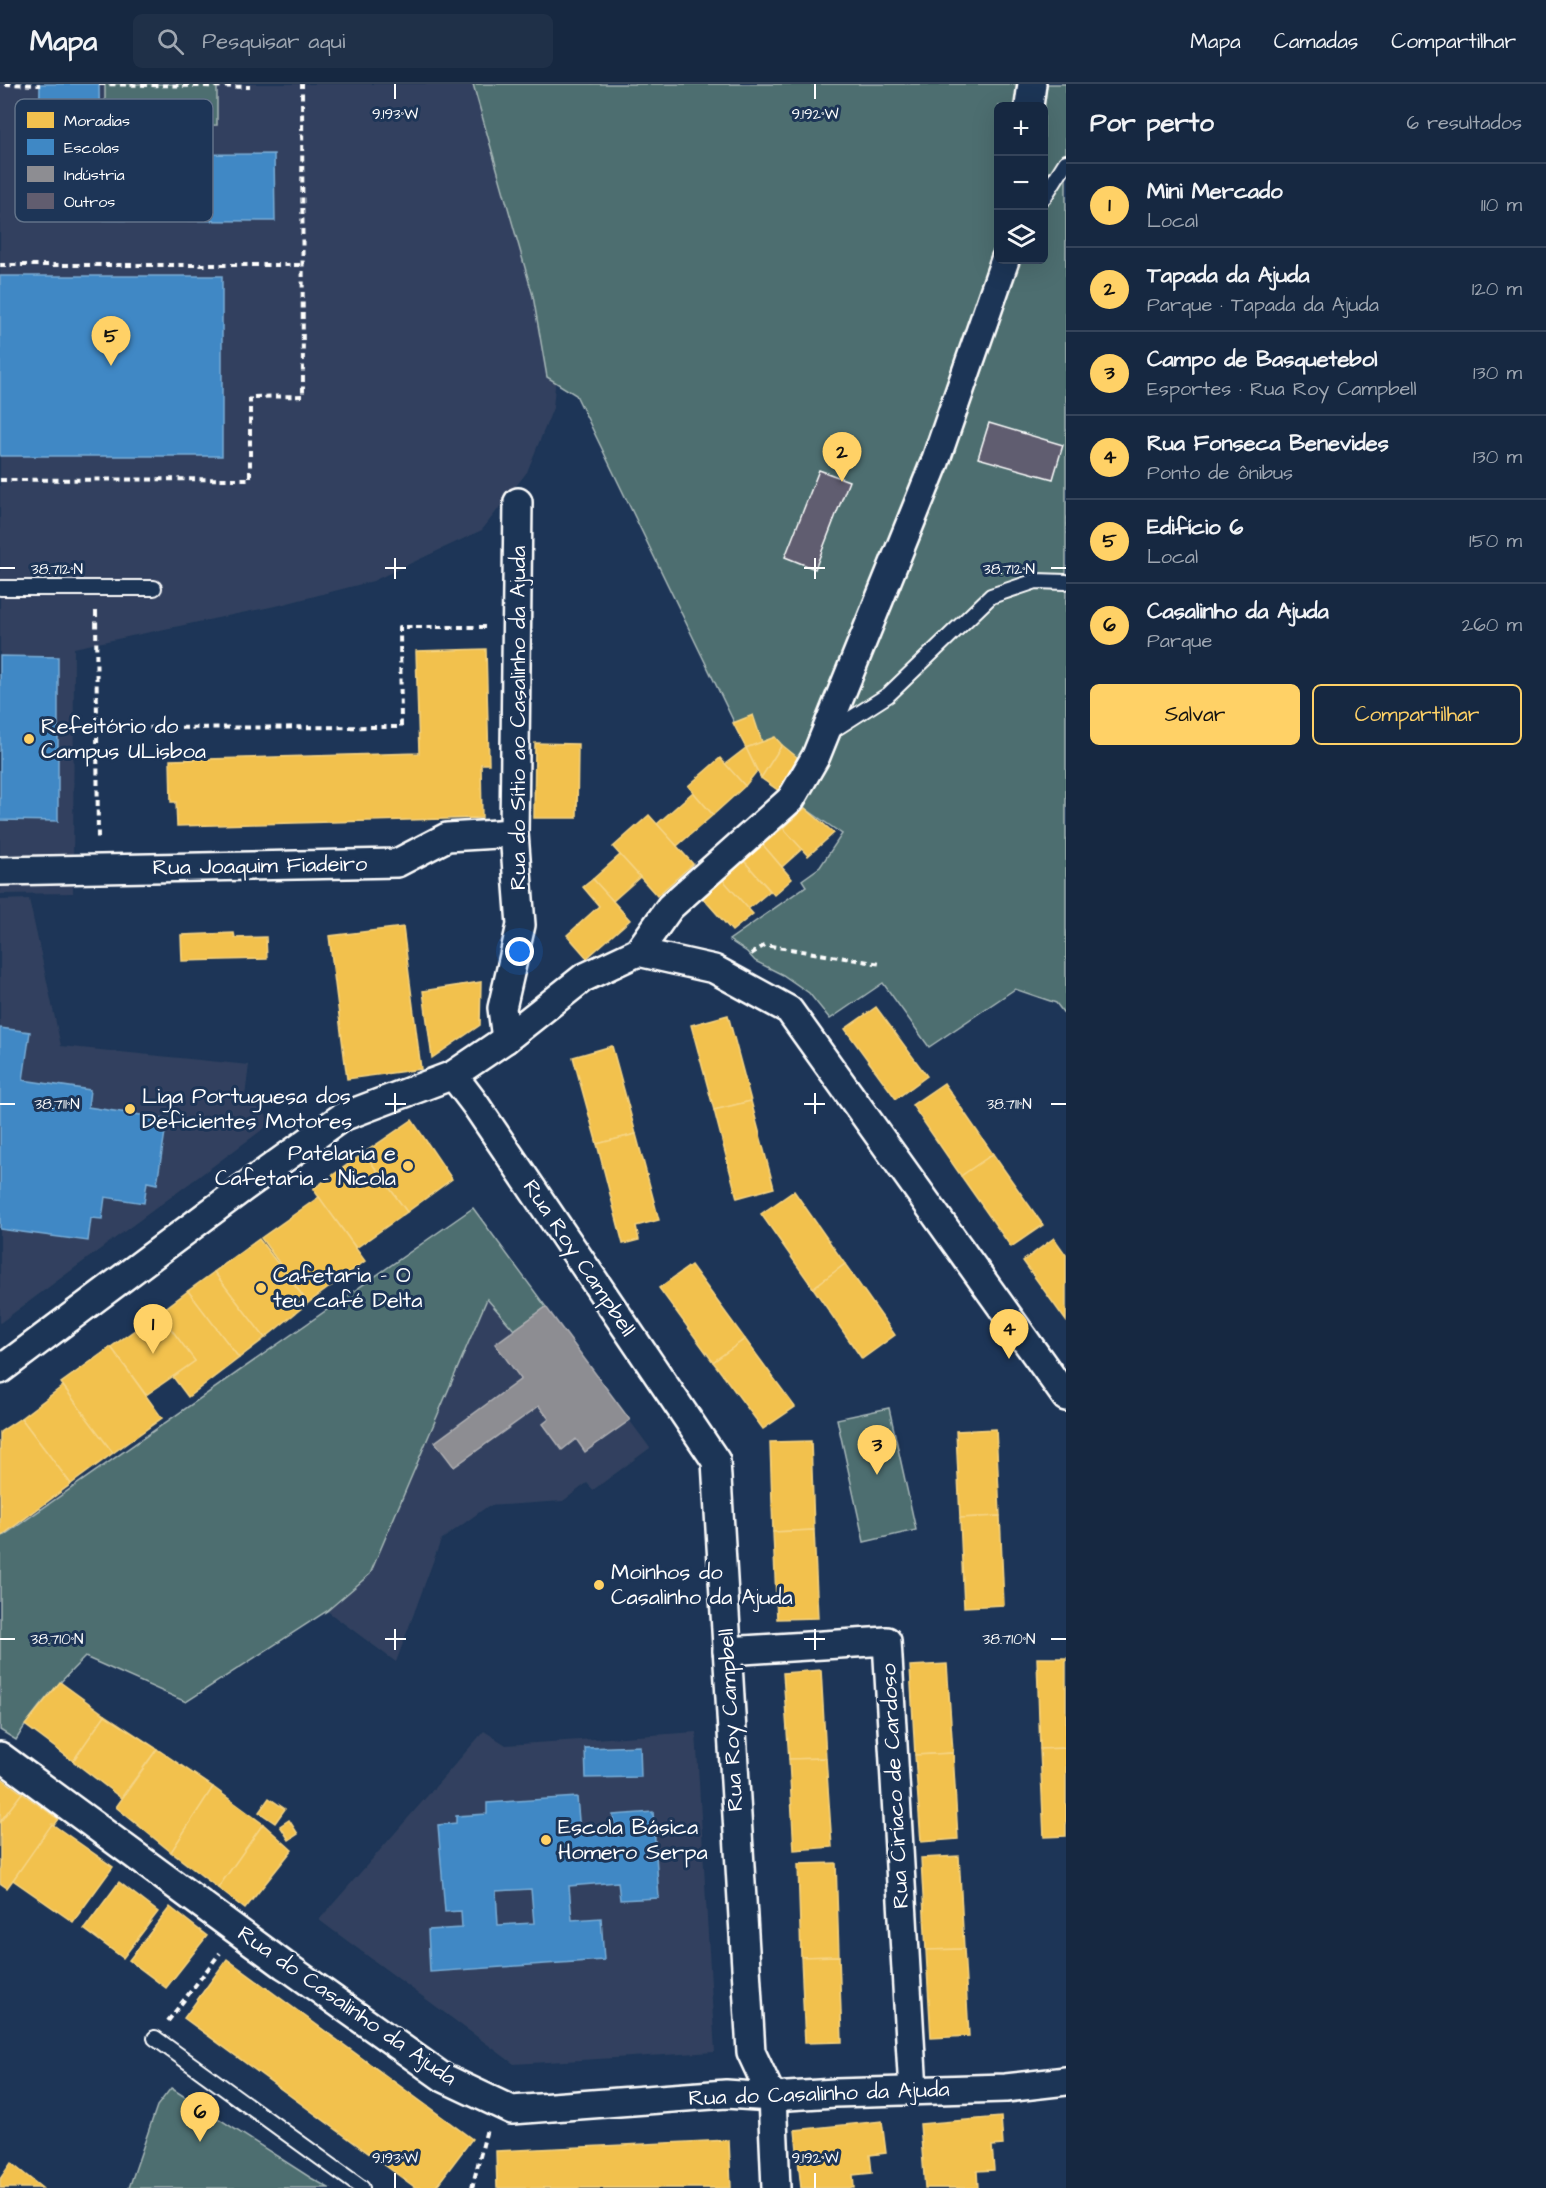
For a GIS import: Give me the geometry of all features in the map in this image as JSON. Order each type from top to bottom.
[{"type":"street","points":[[1030,102],[1032,84]]},
{"type":"street","points":[[0,1370],[233,1195],[342,1117],[453,1075],[506,1039],[583,978],[638,952],[670,907],[791,799],[816,756],[825,735],[935,462],[1004,264]]},
{"type":"street","name":"Rua do Sítio ao Casalinho da Ajuda","points":[[506,1039],[502,1008],[521,926],[514,833],[518,502]]},
{"type":"street","name":"Rua Joaquim Fiadeiro","points":[[0,871],[397,863],[447,837],[514,833]]},
{"type":"street","points":[[638,952],[714,969],[789,1010],[1066,1397]]},
{"type":"street","name":"Rua Roy Campbell","points":[[453,1075],[475,1104],[716,1461],[750,2052],[772,2097],[776,2188]]},
{"type":"street","name":"Rua Ciríaco de Cardoso","points":[[727,1652],[887,1641],[913,2091]]},
{"type":"street","name":"Rua do Casalinho da Ajuda","points":[[0,1756],[284,1965],[444,2078],[512,2110],[726,2094],[772,2097],[1006,2088],[1066,2082]]},
{"type":"lane","points":[[1048,191],[1066,162]]},
{"type":"lane","points":[[825,735],[888,695],[991,596],[1036,581],[1066,582]]},
{"type":"lane","points":[[0,588],[154,588]]},
{"type":"lane","points":[[155,2038],[362,2188]]},
{"type":"path","points":[[5,84],[40,86]]},
{"type":"path","points":[[99,84],[250,87]]},
{"type":"path","points":[[0,480],[250,479],[250,397],[303,396],[302,84]]},
{"type":"path","points":[[0,265],[303,265]]},
{"type":"path","points":[[96,588],[98,869]]},
{"type":"path","points":[[97,728],[401,727],[400,627],[516,627]]},
{"type":"path","points":[[752,954],[765,945],[881,964]]},
{"type":"path","points":[[155,2038],[238,1930]]},
{"type":"path","points":[[472,2188],[488,2125]]},
{"type":"shaded area","points":[[0,84],[502,84],[557,364],[553,408],[527,472],[482,530],[373,581],[280,605],[74,648],[73,893],[0,894]]},
{"type":"shaded area","name":"Liga Portuguesa dos Deficientes Motores","points":[[29,899],[61,1046],[249,1065],[244,1105],[255,1106],[265,1112],[268,1120],[266,1127],[0,1323],[0,900]]},
{"type":"shaded area","points":[[487,1298],[514,1330],[546,1307],[650,1448],[593,1490],[587,1483],[563,1501],[488,1506],[441,1540],[396,1662],[327,1611],[370,1574]]},
{"type":"shaded area","name":"Escola Básica Homero Serpa","points":[[484,1731],[506,1745],[696,1732],[715,2052],[514,2064],[319,1920]]},
{"type":"green space","points":[[105,84],[217,84],[217,125],[213,125],[213,99],[105,99]]},
{"type":"green space","points":[[473,84],[1066,84],[1066,1016],[1056,1003],[1015,989],[929,1047],[883,983],[830,1019],[809,993],[783,975],[755,961],[747,952],[729,940],[806,886],[802,880],[820,867],[842,834],[761,778],[576,395],[547,377],[533,296]]},
{"type":"green space","points":[[473,1208],[546,1307],[514,1330],[487,1299],[370,1574],[327,1611],[186,1702],[85,1657],[39,1707],[16,1740],[0,1730],[0,1538]]},
{"type":"green space","points":[[889,1408],[916,1530],[864,1542],[837,1419]]},
{"type":"green space","points":[[171,2088],[329,2188],[129,2188],[157,2106]]},
{"type":"building: Moradias","points":[[486,649],[489,764],[481,764],[482,818],[177,826],[176,802],[171,802],[170,760],[419,753],[416,651]]},
{"type":"building: Moradias","points":[[753,715],[762,742],[746,748],[733,723]]},
{"type":"building: Moradias","points":[[775,737],[782,745],[761,778],[746,748]]},
{"type":"building: Moradias","points":[[535,743],[578,744],[577,818],[534,818]]},
{"type":"building: Moradias","points":[[782,745],[798,758],[782,793],[761,778]]},
{"type":"building: Moradias","points":[[746,748],[757,771],[745,786],[725,764]]},
{"type":"building: Moradias","points":[[720,758],[745,786],[713,815],[688,786]]},
{"type":"building: Moradias","points":[[693,792],[713,815],[677,846],[657,824]]},
{"type":"building: Moradias","points":[[805,808],[834,833],[808,856],[783,828]]},
{"type":"building: Moradias","points":[[649,815],[693,864],[657,896],[613,847]]},
{"type":"building: Moradias","points":[[783,828],[802,849],[782,867],[763,845]]},
{"type":"building: Moradias","points":[[763,845],[792,879],[774,895],[744,861]]},
{"type":"building: Moradias","points":[[620,855],[640,877],[613,901],[593,879]]},
{"type":"building: Moradias","points":[[744,861],[770,891],[748,909],[723,880]]},
{"type":"building: Moradias","points":[[593,879],[630,920],[587,958],[567,935],[599,906],[583,887]]},
{"type":"building: Moradias","points":[[723,880],[753,914],[732,931],[702,897]]},
{"type":"building: Moradias","points":[[403,927],[421,1069],[347,1079],[329,936]]},
{"type":"building: Moradias","points":[[234,933],[235,938],[266,937],[267,959],[182,961],[181,935]]},
{"type":"building: Moradias","points":[[481,982],[480,1025],[432,1058],[423,991]]},
{"type":"building: Moradias","points":[[876,1007],[927,1076],[896,1099],[845,1029]]},
{"type":"building: Moradias","points":[[728,1015],[751,1101],[714,1110],[691,1025]]},
{"type":"building: Moradias","points":[[612,1046],[636,1134],[597,1144],[573,1057]]},
{"type":"building: Moradias","points":[[944,1083],[993,1154],[961,1176],[912,1105]]},
{"type":"building: Moradias","points":[[751,1101],[774,1188],[737,1198],[714,1110]]},
{"type":"building: Moradias","name":"Patelaria e Cafetaria - Nicola","points":[[412,1120],[452,1179],[407,1212],[364,1153]]},
{"type":"building: Moradias","points":[[636,1134],[659,1220],[636,1226],[639,1240],[623,1244],[597,1144]]},
{"type":"building: Moradias","points":[[364,1153],[407,1212],[356,1248],[313,1189]]},
{"type":"building: Moradias","points":[[993,1154],[1043,1225],[1011,1247],[961,1176]]},
{"type":"building: Moradias","points":[[794,1191],[845,1264],[813,1288],[761,1214]]},
{"type":"building: Moradias","points":[[319,1197],[365,1261],[308,1303],[261,1238]]},
{"type":"building: Moradias","points":[[1054,1238],[1066,1255],[1066,1321],[1023,1261]]},
{"type":"building: Moradias","name":"Cafetaria - O teu café Delta","points":[[259,1239],[308,1303],[265,1338],[214,1272]]},
{"type":"building: Moradias","points":[[845,1264],[895,1335],[862,1359],[813,1288]]},
{"type":"building: Moradias","points":[[691,1265],[745,1339],[713,1362],[659,1288]]},
{"type":"building: Moradias","points":[[214,1272],[265,1338],[239,1358],[188,1291]]},
{"type":"building: Moradias","points":[[188,1291],[239,1358],[188,1397],[173,1377],[195,1361],[159,1313]]},
{"type":"building: Moradias","points":[[159,1313],[195,1361],[146,1395],[111,1347]]},
{"type":"building: Moradias","points":[[745,1339],[795,1407],[763,1429],[713,1362]]},
{"type":"building: Moradias","points":[[111,1347],[162,1418],[113,1453],[61,1383]]},
{"type":"building: Moradias","points":[[63,1386],[113,1453],[71,1484],[21,1418]]},
{"type":"building: Moradias","points":[[21,1418],[71,1484],[0,1537],[0,1432]]},
{"type":"building: Moradias","points":[[996,1429],[1000,1516],[960,1518],[956,1431]]},
{"type":"building: Moradias","points":[[811,1441],[814,1530],[773,1532],[770,1442]]},
{"type":"building: Moradias","points":[[1000,1516],[1004,1605],[964,1607],[960,1518]]},
{"type":"building: Moradias","points":[[814,1530],[818,1618],[777,1619],[773,1532]]},
{"type":"building: Moradias","points":[[1037,1658],[1066,1658],[1066,1748],[1040,1749]]},
{"type":"building: Moradias","points":[[947,1664],[953,1753],[915,1755],[910,1666]]},
{"type":"building: Moradias","points":[[821,1670],[826,1758],[789,1759],[783,1673]]},
{"type":"building: Moradias","points":[[60,1682],[105,1715],[73,1761],[25,1725]]},
{"type":"building: Moradias","points":[[105,1715],[157,1749],[121,1798],[73,1761]]},
{"type":"building: Moradias","points":[[1066,1748],[1066,1836],[1044,1837],[1040,1749]]},
{"type":"building: Moradias","points":[[157,1749],[213,1787],[171,1852],[116,1807]]},
{"type":"building: Moradias","points":[[953,1753],[958,1839],[921,1842],[915,1755]]},
{"type":"building: Moradias","points":[[826,1758],[832,1847],[794,1850],[789,1759]]},
{"type":"building: Moradias","points":[[0,1777],[22,1793],[0,1822]]},
{"type":"building: Moradias","points":[[213,1787],[263,1824],[218,1888],[171,1852]]},
{"type":"building: Moradias","points":[[22,1793],[58,1819],[7,1888],[0,1883],[0,1822]]},
{"type":"building: Moradias","points":[[269,1798],[285,1809],[275,1823],[259,1812]]},
{"type":"building: Moradias","points":[[289,1820],[298,1834],[289,1840],[280,1826]]},
{"type":"building: Moradias","points":[[52,1824],[113,1867],[73,1922],[13,1880]]},
{"type":"building: Moradias","points":[[263,1824],[292,1850],[245,1909],[218,1888]]},
{"type":"building: Moradias","points":[[959,1856],[964,1949],[926,1950],[921,1858]]},
{"type":"building: Moradias","points":[[836,1863],[839,1956],[801,1957],[798,1864]]},
{"type":"building: Moradias","points":[[119,1882],[158,1912],[123,1958],[84,1929]]},
{"type":"building: Moradias","points":[[170,1907],[207,1936],[166,1988],[129,1960]]},
{"type":"building: Moradias","points":[[964,1949],[969,2036],[931,2038],[926,1950]]},
{"type":"building: Moradias","points":[[839,1956],[842,2042],[805,2043],[801,1957]]},
{"type":"building: Moradias","points":[[227,1959],[472,2139],[435,2188],[416,2188],[184,2018]]},
{"type":"building: Moradias","points":[[1001,2117],[1003,2145],[992,2146],[994,2170],[977,2171],[978,2188],[925,2188],[920,2124]]},
{"type":"building: Moradias","points":[[882,2121],[886,2153],[870,2155],[872,2173],[853,2175],[854,2188],[801,2188],[795,2130]]},
{"type":"building: Moradias","points":[[729,2140],[731,2188],[497,2188],[496,2151]]},
{"type":"building: Moradias","points":[[11,2163],[42,2188],[0,2188],[0,2179]]},
{"type":"building: Escolas","points":[[40,84],[99,84],[99,99],[40,99]]},
{"type":"building: Escolas","points":[[213,154],[274,154],[275,221],[213,221]]},
{"type":"building: Escolas","points":[[0,276],[222,276],[222,456],[0,456]]},
{"type":"building: Escolas","name":"Refeitório do Campus ULisboa","points":[[0,656],[58,657],[58,821],[0,820]]},
{"type":"building: Escolas","points":[[0,1028],[30,1032],[23,1080],[90,1090],[88,1107],[167,1119],[157,1184],[147,1182],[144,1203],[105,1197],[102,1219],[91,1218],[88,1241],[0,1229]]},
{"type":"building: Escolas","points":[[640,1746],[641,1777],[586,1778],[585,1748]]},
{"type":"building: Escolas","points":[[577,1797],[580,1832],[614,1830],[613,1815],[653,1812],[659,1898],[620,1900],[618,1882],[569,1886],[572,1920],[601,1918],[604,1960],[430,1972],[428,1930],[462,1928],[461,1911],[445,1912],[438,1825],[456,1823],[456,1816],[487,1814],[487,1803]],"holes":[[[531,1889],[534,1923],[498,1925],[496,1891]]]},
{"type":"building: Indústria","points":[[546,1307],[630,1420],[585,1452],[576,1439],[562,1450],[543,1424],[549,1419],[539,1406],[454,1467],[435,1442],[521,1379],[495,1344]]},
{"type":"building: Outros","points":[[989,423],[1063,445],[1053,479],[978,458]]},
{"type":"building: Outros","points":[[819,470],[849,481],[815,569],[785,557]]},
{"type":"place","name":"Edifício 6","points":[[111,366]]},
{"type":"place","name":"Tapada da Ajuda","points":[[842,482]]},
{"type":"place","name":"Refeitório do Campus ULisboa","points":[[29,739]]},
{"type":"place","name":"Liga Portuguesa dos Deficientes Motores","points":[[130,1109]]},
{"type":"place","name":"Patelaria e Cafetaria - Nicola","points":[[408,1166]]},
{"type":"place","name":"Cafetaria - O teu café Delta","points":[[261,1288]]},
{"type":"place","name":"Mini Mercado","points":[[153,1354]]},
{"type":"place","name":"Rua Fonseca Benevides","points":[[1009,1359]]},
{"type":"place","name":"Campo de Basquetebol","points":[[877,1475]]},
{"type":"place","name":"Moinhos do Casalinho da Ajuda","points":[[599,1585]]},
{"type":"place","name":"Escola Básica Homero Serpa","points":[[546,1840]]},
{"type":"place","name":"Casalinho da Ajuda","points":[[200,2142]]}]
